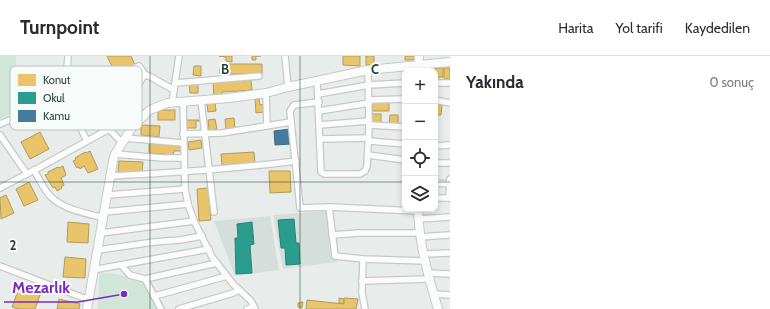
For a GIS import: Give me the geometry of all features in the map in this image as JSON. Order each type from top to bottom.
[{"type":"street","points":[[67,66],[68,56]]},
{"type":"street","points":[[172,102],[179,56]]},
{"type":"street","points":[[285,56],[288,87]]},
{"type":"street","points":[[142,118],[150,110],[172,102],[266,93],[368,70],[450,62]]},
{"type":"street","points":[[317,81],[321,172],[324,174],[360,174],[365,171],[368,155],[368,70]]},
{"type":"street","points":[[142,71],[145,76]]},
{"type":"street","points":[[142,78],[145,76],[149,76],[174,90]]},
{"type":"street","points":[[175,83],[259,76]]},
{"type":"street","points":[[318,94],[369,85],[402,83]]},
{"type":"street","points":[[438,83],[450,83]]},
{"type":"street","points":[[266,93],[267,126]]},
{"type":"street","points":[[319,111],[369,101],[402,99]]},
{"type":"street","points":[[200,100],[214,212]]},
{"type":"street","points":[[438,101],[450,103]]},
{"type":"street","points":[[183,102],[185,189],[188,204],[194,221],[217,263],[239,290],[251,301],[255,308],[247,309]]},
{"type":"street","points":[[319,102],[293,106],[290,111],[300,208],[329,207],[418,213],[450,217]]},
{"type":"street","points":[[0,124],[10,120]]},
{"type":"street","points":[[183,134],[222,133],[291,122]]},
{"type":"street","points":[[319,125],[369,123],[402,127]]},
{"type":"street","points":[[82,130],[87,141]]},
{"type":"street","points":[[0,188],[107,130]]},
{"type":"street","points":[[110,130],[124,141],[184,142]]},
{"type":"street","points":[[87,309],[115,154],[131,130]]},
{"type":"street","points":[[0,135],[27,174]]},
{"type":"street","points":[[320,140],[369,139],[402,144]]},
{"type":"street","points":[[438,146],[450,145]]},
{"type":"street","points":[[115,154],[163,158],[184,158]]},
{"type":"street","points":[[368,155],[402,160]]},
{"type":"street","points":[[110,176],[185,173],[296,162]]},
{"type":"street","points":[[438,162],[450,163]]},
{"type":"street","points":[[34,170],[50,196],[59,203],[75,210],[104,215],[188,204]]},
{"type":"street","points":[[438,198],[450,198],[450,179]]},
{"type":"street","points":[[438,184],[450,184]]},
{"type":"street","points":[[108,195],[185,189]]},
{"type":"street","points":[[329,207],[334,256],[363,259],[424,258],[450,253]]},
{"type":"street","points":[[418,213],[419,235],[428,276],[438,309]]},
{"type":"street","points":[[101,233],[194,221]]},
{"type":"street","points":[[332,235],[359,233],[449,235]]},
{"type":"street","points":[[98,250],[202,236]]},
{"type":"street","points":[[98,269],[208,249]]},
{"type":"street","points":[[363,259],[362,293],[365,309]]},
{"type":"street","points":[[121,265],[130,275],[145,279],[217,263]]},
{"type":"street","points":[[0,266],[89,300]]},
{"type":"street","points":[[362,281],[450,274]]},
{"type":"street","points":[[155,296],[227,276]]},
{"type":"street","points":[[145,279],[161,309]]},
{"type":"street","points":[[179,309],[239,290]]},
{"type":"street","points":[[433,294],[450,295]]},
{"type":"shaded area","points":[[329,211],[337,262],[283,269],[273,215]]},
{"type":"shaded area","points":[[270,216],[279,270],[235,276],[214,221]]},
{"type":"green space","points":[[0,56],[16,56],[16,66],[10,66],[10,115],[0,119]]},
{"type":"green space","points":[[99,273],[116,274],[142,280],[159,309],[98,309]]},
{"type":"building: Konut","points":[[107,56],[131,56],[136,66],[112,66]]},
{"type":"building: Konut","points":[[219,56],[232,56],[232,62],[226,61],[226,57]]},
{"type":"building: Konut","points":[[252,56],[256,56],[256,60],[252,60]]},
{"type":"building: Konut","points":[[343,56],[360,56],[360,66],[343,65]]},
{"type":"building: Konut","points":[[366,56],[374,56],[374,65],[366,65]]},
{"type":"building: Konut","points":[[405,56],[416,56],[416,60],[405,60]]},
{"type":"building: Konut","points":[[223,64],[262,64],[262,74],[220,74],[220,68],[223,68]]},
{"type":"building: Konut","points":[[194,66],[201,66],[201,76],[193,75]]},
{"type":"building: Konut","points":[[438,68],[443,68],[443,77],[438,77]]},
{"type":"building: Konut","points":[[444,68],[450,68],[450,79],[444,79]]},
{"type":"building: Konut","points":[[251,80],[252,90],[222,92],[222,98],[214,99],[213,82]]},
{"type":"building: Konut","points":[[189,84],[198,84],[198,93],[190,93]]},
{"type":"building: Konut","points":[[255,99],[259,99],[260,105],[264,104],[264,112],[256,113]]},
{"type":"building: Konut","points":[[215,102],[216,111],[208,112],[207,103]]},
{"type":"building: Konut","points":[[372,102],[389,102],[389,111],[372,111]]},
{"type":"building: Konut","points":[[438,104],[442,105],[441,115],[438,115]]},
{"type":"building: Konut","points":[[158,110],[175,110],[175,120],[158,120]]},
{"type":"building: Konut","points":[[372,114],[381,114],[381,124],[372,124]]},
{"type":"building: Konut","points":[[390,115],[398,115],[398,126],[389,126]]},
{"type":"building: Konut","points":[[234,118],[235,128],[226,129],[225,119]]},
{"type":"building: Konut","points":[[215,119],[217,129],[209,130],[208,120]]},
{"type":"building: Konut","points":[[186,120],[200,121],[196,121],[196,128],[186,128]]},
{"type":"building: Konut","points":[[142,125],[160,126],[159,137],[141,135]]},
{"type":"building: Konut","points":[[40,132],[49,149],[30,159],[21,142]]},
{"type":"building: Konut","points":[[201,140],[202,148],[189,150],[188,142]]},
{"type":"building: Konut","points":[[149,143],[182,145],[182,151],[174,151],[173,155],[149,153]]},
{"type":"building: Konut","points":[[90,151],[98,169],[88,173],[84,166],[80,169],[79,167],[77,168],[73,161],[85,152]]},
{"type":"building: Konut","points":[[254,152],[255,163],[222,165],[221,154]]},
{"type":"building: Konut","points":[[119,161],[143,162],[142,173],[118,173]]},
{"type":"building: Konut","points":[[63,166],[66,175],[61,178],[64,185],[57,191],[55,187],[53,188],[45,175],[58,167]]},
{"type":"building: Konut","points":[[269,171],[290,171],[291,192],[270,193]]},
{"type":"building: Konut","points":[[29,182],[38,200],[24,206],[16,189]]},
{"type":"building: Konut","points":[[208,188],[211,220],[199,221],[197,189]]},
{"type":"building: Konut","points":[[6,195],[14,213],[1,219],[0,198]]},
{"type":"building: Konut","points":[[68,222],[89,224],[88,243],[67,242]]},
{"type":"building: Konut","points":[[65,257],[86,259],[85,278],[63,277]]},
{"type":"building: Konut","points":[[19,288],[40,295],[35,309],[18,309],[12,307]]},
{"type":"building: Konut","points":[[339,298],[344,299],[344,304],[339,303]]},
{"type":"building: Konut","points":[[344,298],[358,299],[356,309],[306,309],[307,300],[344,304]]},
{"type":"building: Konut","points":[[59,299],[80,304],[79,309],[57,309]]},
{"type":"building: Konut","points":[[303,302],[302,308],[298,307],[298,303]]},
{"type":"building: Okul","points":[[294,219],[296,243],[299,243],[300,264],[286,265],[285,248],[281,248],[278,220]]},
{"type":"building: Okul","points":[[252,222],[254,244],[250,245],[252,273],[236,274],[235,238],[238,238],[237,224]]},
{"type":"building: Kamu","points":[[290,129],[291,144],[275,145],[274,131]]},
{"type":"place","name":"Mezarlık","points":[[124,294]]}]
